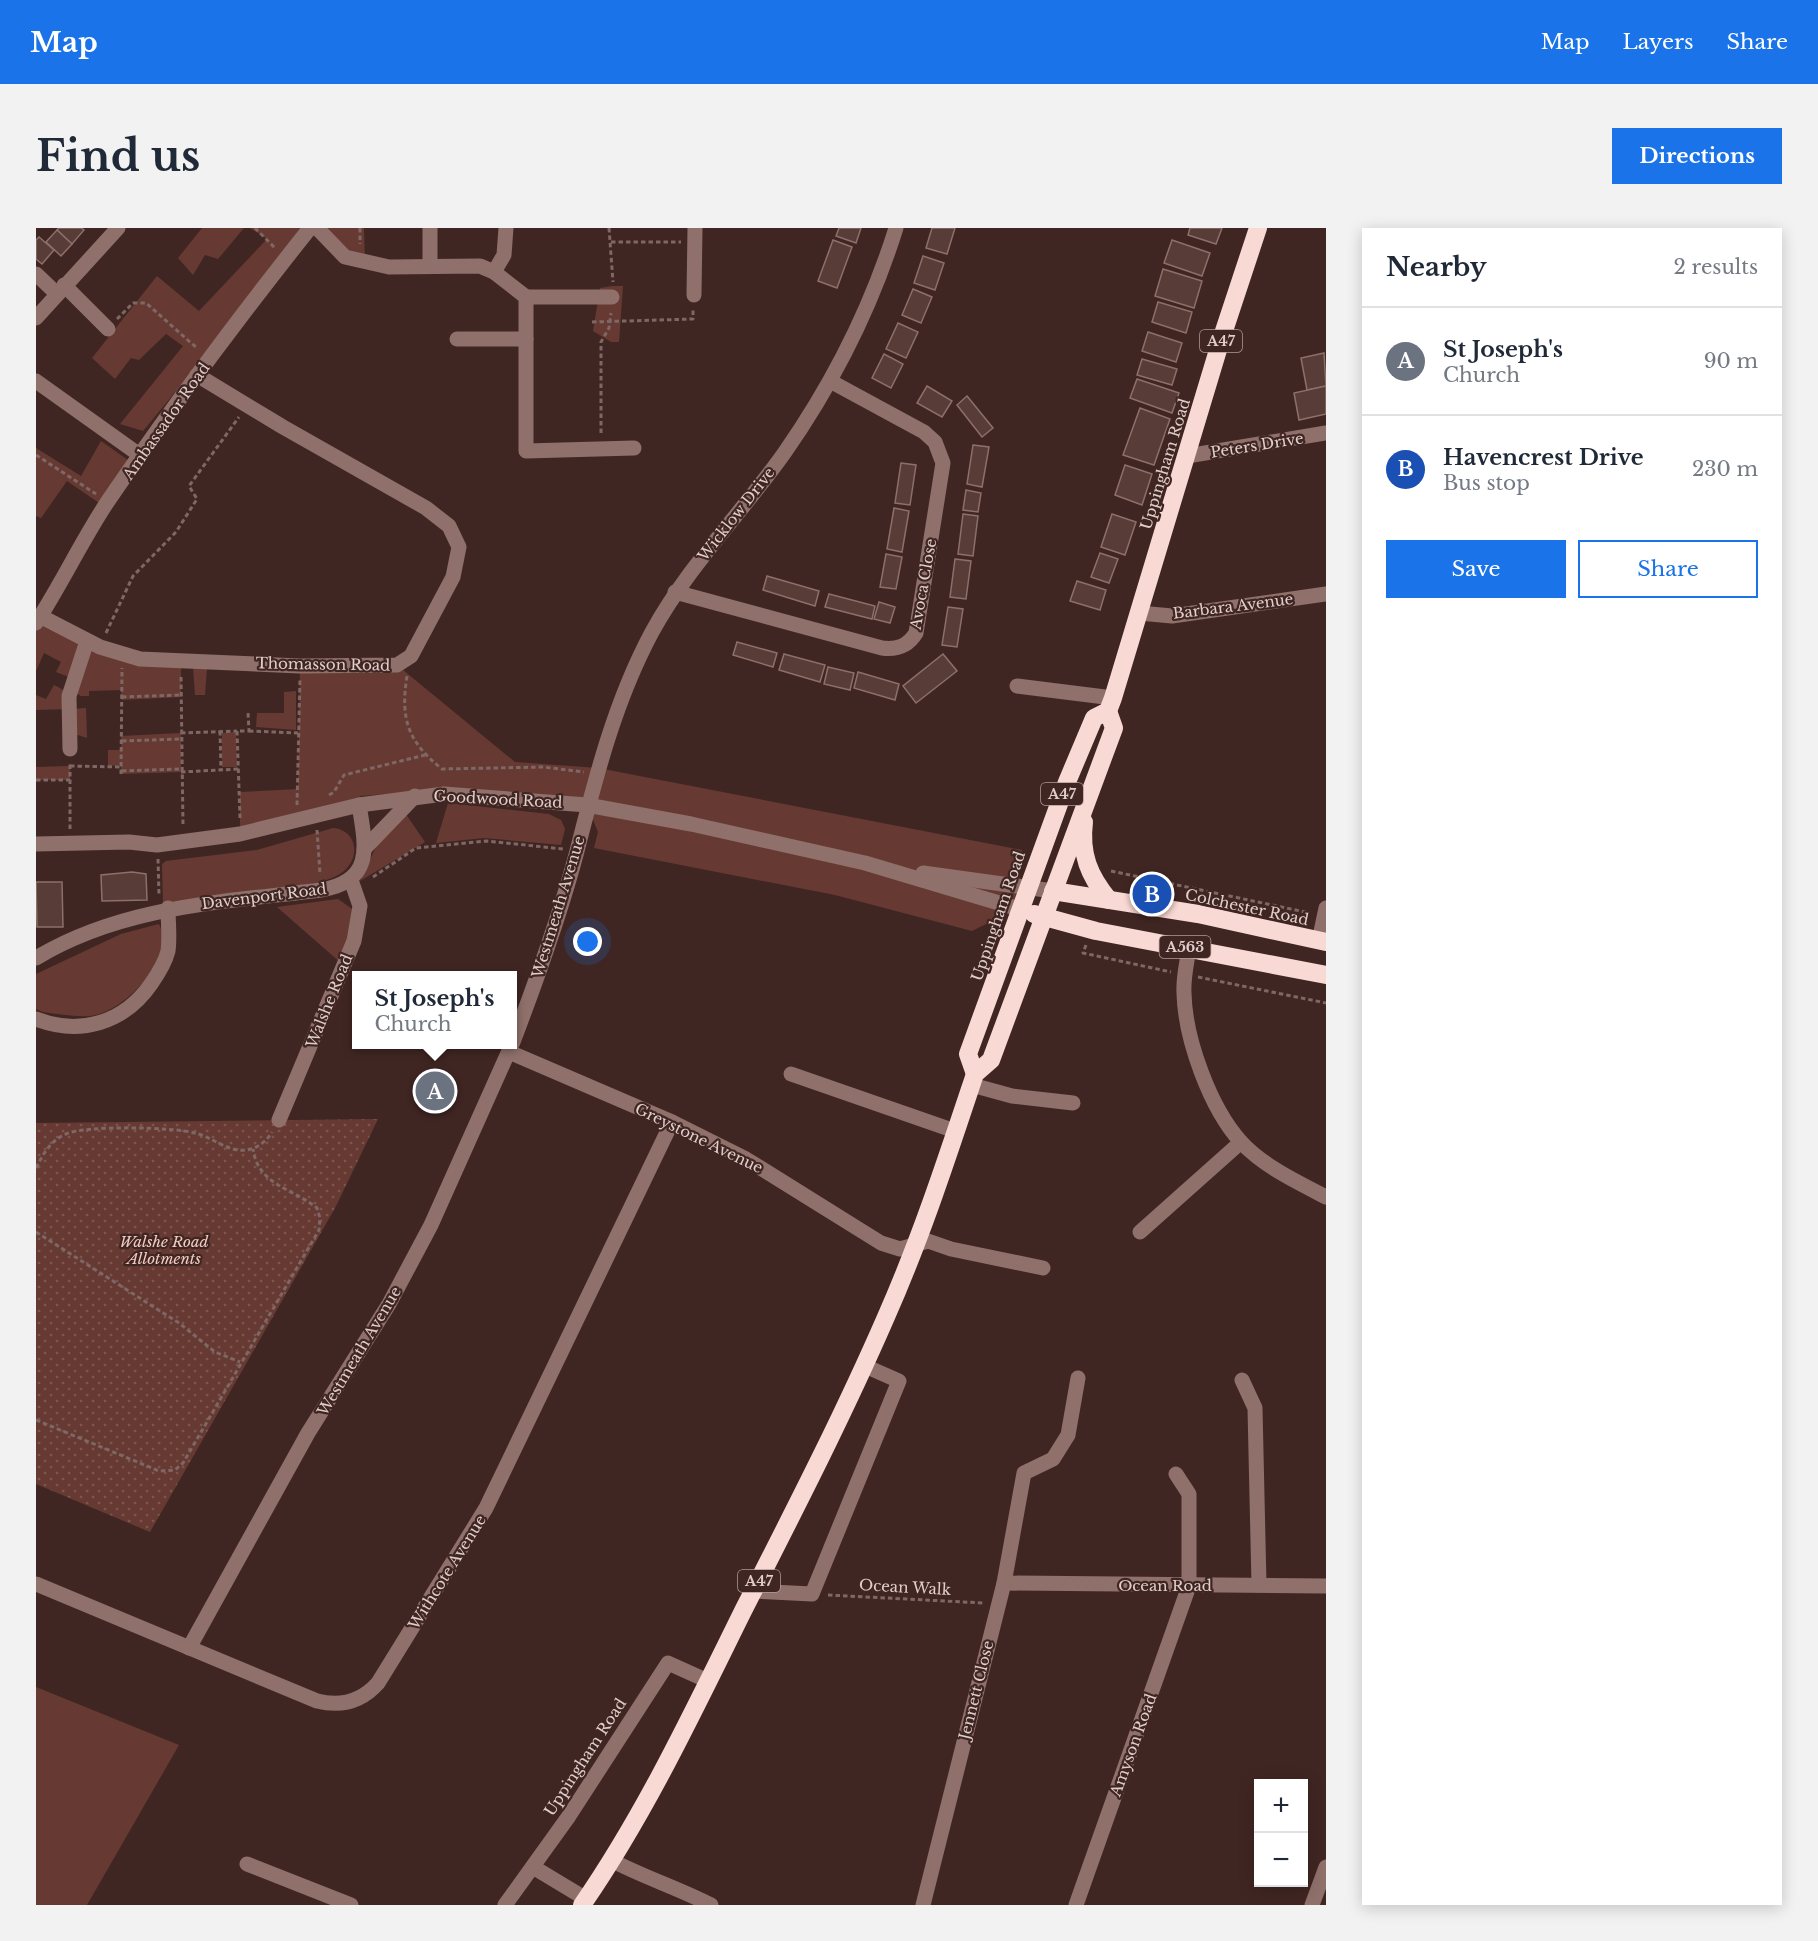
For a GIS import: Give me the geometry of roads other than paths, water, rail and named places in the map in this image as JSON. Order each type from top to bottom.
[{"type":"highway","name":"Uppingham Road","points":[[584,1902],[610,1860],[708,1681],[865,1366],[915,1246],[974,1080],[991,1060],[1034,949],[1113,728],[1110,704],[1258,228]]},
{"type":"highway","name":"Uppingham Road","points":[[974,1080],[968,1054],[1027,886],[1094,718],[1110,704]]},
{"type":"highway","points":[[1087,802],[1083,829],[1085,864],[1109,900]]},
{"type":"highway","name":"Colchester Road","points":[[1053,891],[1198,914],[1322,942]]},
{"type":"highway","name":"A563","points":[[1019,909],[1096,931],[1326,975]]},
{"type":"street","points":[[36,318],[118,228]]},
{"type":"street","name":"Ambassador Road","points":[[38,619],[108,502],[197,375],[310,228]]},
{"type":"street","points":[[317,228],[345,257],[389,267],[480,266],[495,272],[526,297],[612,297]]},
{"type":"street","points":[[430,228],[430,265]]},
{"type":"street","points":[[495,272],[504,255],[506,228]]},
{"type":"street","name":"Wicklow Drive","points":[[587,805],[631,675],[675,592],[784,453],[830,381],[866,308],[896,228]]},
{"type":"street","points":[[694,295],[695,235]]},
{"type":"street","points":[[36,274],[61,290],[108,329]]},
{"type":"street","points":[[526,297],[526,451],[634,448]]},
{"type":"street","points":[[457,339],[526,339]]},
{"type":"street","name":"Thomasson Road","points":[[38,619],[93,644],[140,659],[300,666],[397,665],[411,656],[453,577],[459,547],[449,526],[426,508],[197,375]]},
{"type":"street","points":[[36,381],[141,456]]},
{"type":"street","name":"Avoca Close","points":[[675,592],[882,648],[899,648],[912,639],[916,633],[938,498],[942,456],[935,442],[924,432],[830,381]]},
{"type":"street","name":"Peters Drive","points":[[1187,456],[1326,433]]},
{"type":"street","name":"Barbara Avenue","points":[[1139,613],[1172,616],[1326,594]]},
{"type":"street","points":[[70,749],[69,696],[93,644]]},
{"type":"street","points":[[1017,686],[1110,704]]},
{"type":"street","name":"Goodwood Road","points":[[36,844],[129,842],[158,846],[240,834],[359,806],[415,796],[444,794],[587,805],[715,829],[887,869],[1019,909]]},
{"type":"street","points":[[365,848],[415,796]]},
{"type":"street","name":"Westmeath Avenue","points":[[517,1030],[547,951],[577,851],[587,805]]},
{"type":"street","points":[[354,884],[365,848],[359,806]]},
{"type":"street","name":"Goodwood Road","points":[[887,869],[1053,891]]},
{"type":"street","name":"Davenport Road","points":[[36,958],[83,934],[164,909],[354,884]]},
{"type":"street","name":"Walshe Road","points":[[279,1120],[354,941],[360,906],[354,884]]},
{"type":"street","points":[[36,1019],[62,1027],[75,1027],[102,1023],[132,1006],[159,972],[168,951],[164,909]]},
{"type":"street","points":[[1322,942],[1325,912]]},
{"type":"street","points":[[1189,948],[1184,993],[1186,1020],[1209,1094],[1241,1142],[1286,1176],[1326,1197]]},
{"type":"street","name":"Westmeath Avenue","points":[[189,1648],[308,1433],[405,1275],[431,1225],[510,1049]]},
{"type":"street","name":"Greystone Avenue","points":[[517,1049],[746,1159],[875,1240],[900,1249],[928,1242],[1043,1268]]},
{"type":"street","points":[[791,1074],[955,1131]]},
{"type":"street","points":[[974,1080],[1012,1096],[1073,1103]]},
{"type":"street","name":"Withcote Avenue","points":[[36,1584],[327,1704],[348,1703],[372,1690],[486,1508],[672,1122]]},
{"type":"street","points":[[1140,1232],[1241,1142]]},
{"type":"street","points":[[754,1590],[812,1594],[899,1381],[865,1366]]},
{"type":"street","name":"Jennett Close","points":[[923,1905],[1004,1583],[1024,1473],[1053,1459],[1068,1435],[1078,1378]]},
{"type":"street","points":[[1242,1380],[1255,1408],[1259,1585]]},
{"type":"street","name":"Amyson Road","points":[[1076,1905],[1189,1586],[1189,1494],[1176,1474]]},
{"type":"street","name":"Ocean Road","points":[[1004,1583],[1326,1586]]},
{"type":"street","name":"Uppingham Road","points":[[505,1905],[569,1816],[668,1663],[708,1681]]},
{"type":"street","points":[[610,1860],[645,1878],[684,1891],[711,1905]]},
{"type":"street","points":[[247,1864],[351,1905]]},
{"type":"street","points":[[533,1867],[584,1902]]},
{"type":"street","points":[[1312,1905],[1326,1867]]},
{"type":"place","name":"Havencrest Drive","points":[[1152,894]]},
{"type":"place","name":"St Joseph's","points":[[435,1091]]},
{"type":"park label","name":"Walshe Road Allotments","points":[[164,1250]]}]
